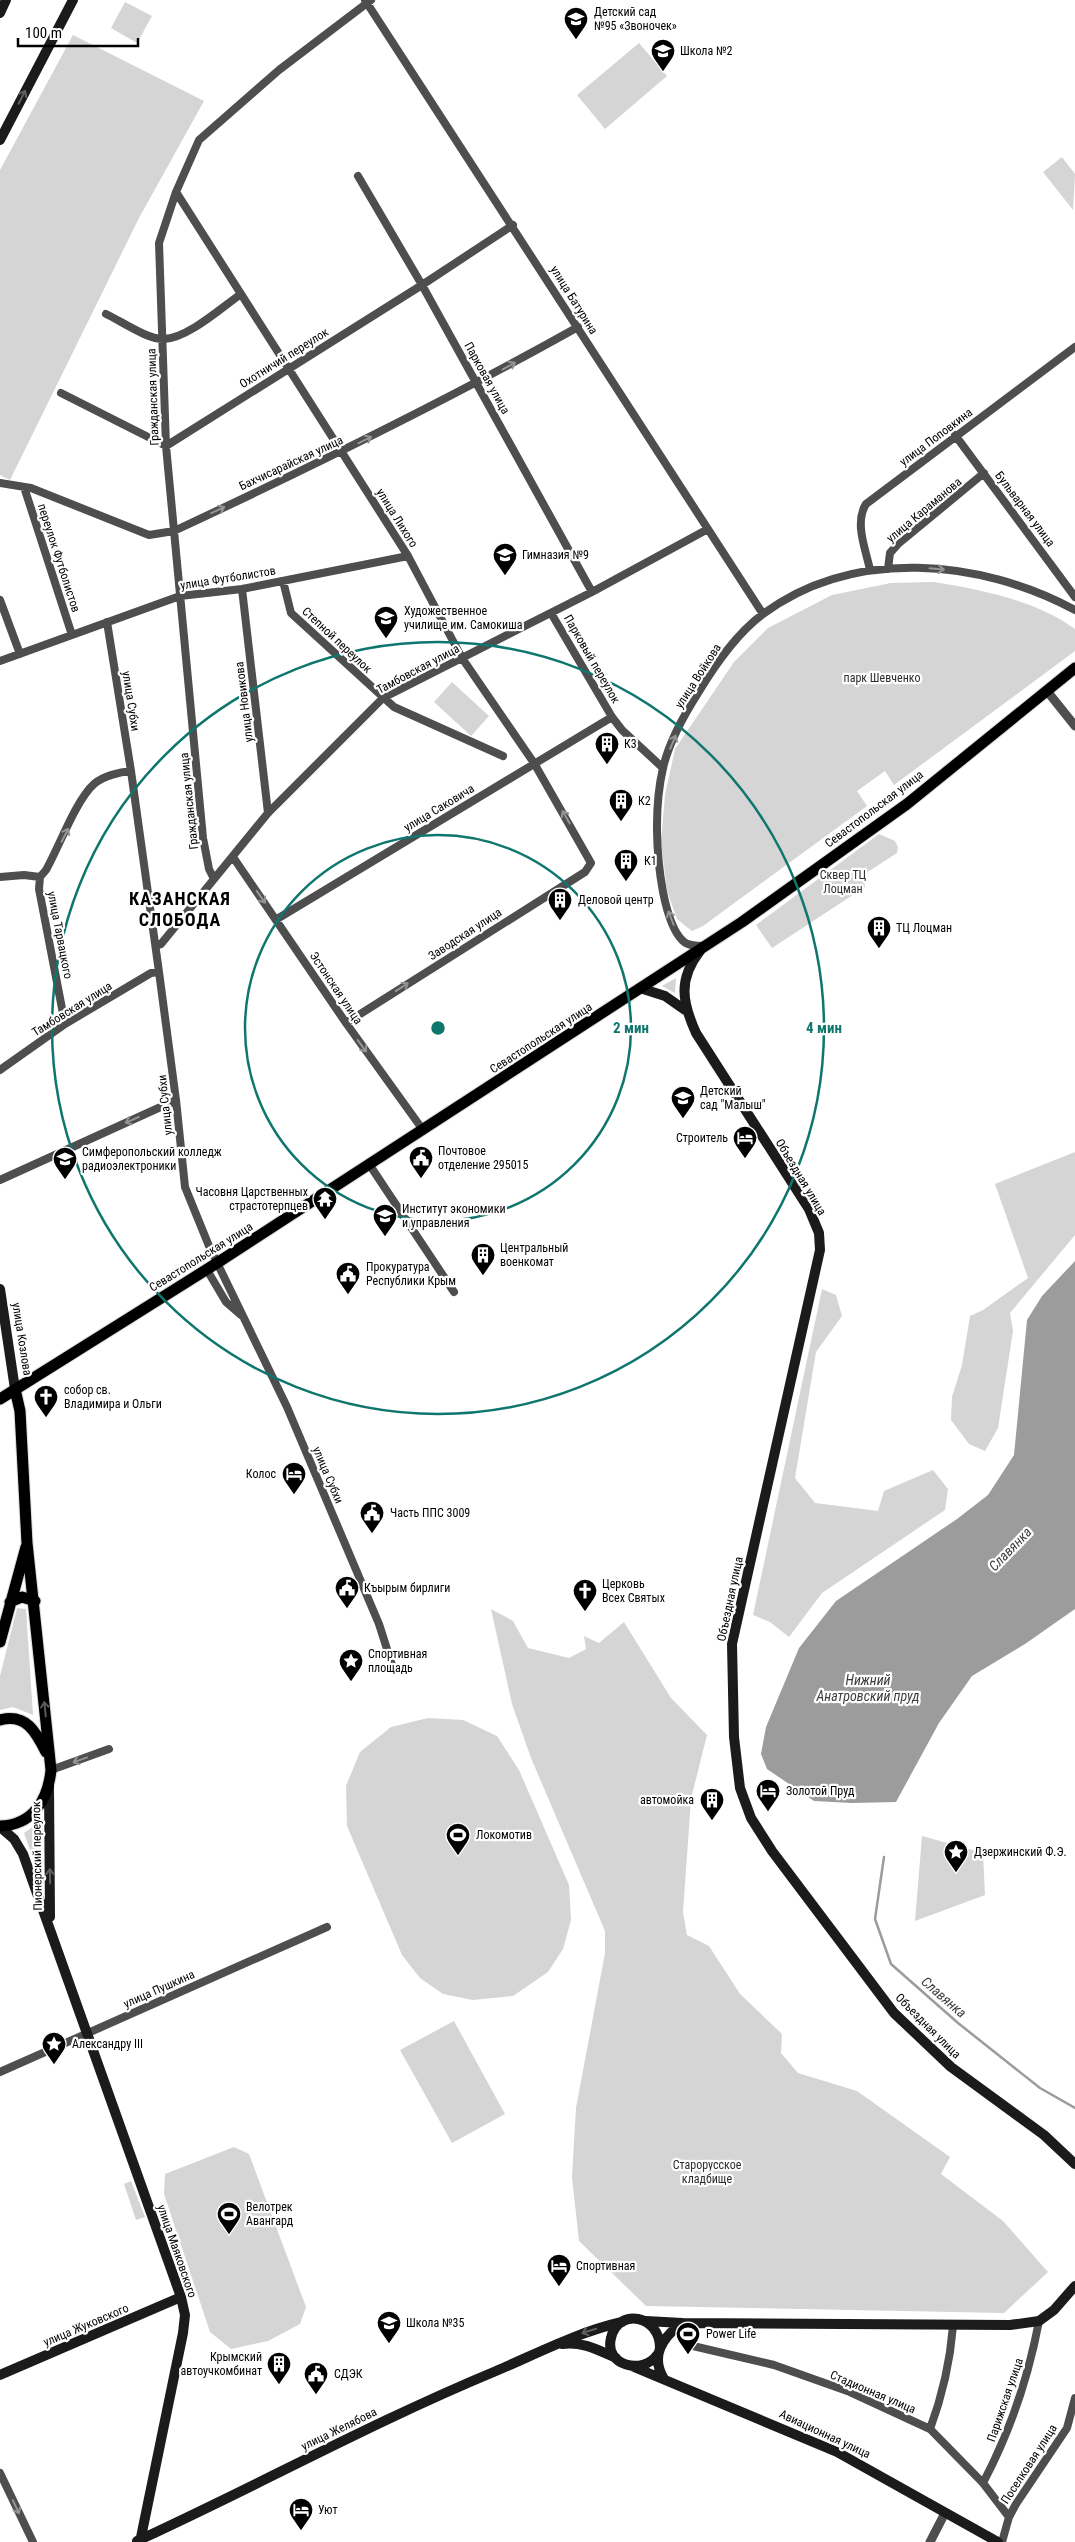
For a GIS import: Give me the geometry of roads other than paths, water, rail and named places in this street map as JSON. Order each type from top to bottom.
[{"type":"main road","points":[[0,13],[6,0]]},
{"type":"main road","points":[[0,140],[73,0]]},
{"type":"main road","name":"Севастопольская улица","points":[[0,1399],[207,1270],[643,989],[742,922],[895,812],[1075,668]]},
{"type":"main road","name":"Объездная улица","points":[[704,946],[691,963],[686,976],[685,1010],[696,1033],[809,1209],[819,1233],[820,1250],[732,1644],[734,1736],[740,1788],[751,1818],[772,1851],[894,2013],[951,2067],[1044,2135],[1075,2164]]},
{"type":"main road","name":"Объездная улица","points":[[643,989],[666,996],[685,1010]]},
{"type":"main road","name":"улица Козлова","points":[[0,1289],[20,1411],[27,1543],[35,1601],[51,1770],[49,1786]]},
{"type":"main road","name":"улица Козлова","points":[[0,1642],[27,1543]]},
{"type":"main road","points":[[10,1602],[22,1597],[35,1601]]},
{"type":"main road","points":[[0,1720],[14,1718],[33,1727],[50,1758]]},
{"type":"main road","points":[[0,1827],[12,1826],[26,1820],[42,1803],[49,1786]]},
{"type":"main road","name":"Пионерский переулок","points":[[49,1786],[51,1925]]},
{"type":"main road","name":"Пионерский переулок","points":[[0,1827],[14,1839],[23,1854],[51,1925],[86,2034]]},
{"type":"main road","name":"улица Маяковского","points":[[86,2034],[181,2297],[185,2315],[183,2333],[138,2541]]},
{"type":"main road","points":[[616,2358],[611,2350],[611,2337],[622,2322],[632,2319],[682,2323],[1010,2325],[1039,2321],[1054,2310],[1075,2286]]},
{"type":"main road","name":"улица Жуковского","points":[[0,2375],[181,2297]]},
{"type":"main road","points":[[646,2321],[658,2333],[659,2370],[664,2380]]},
{"type":"main road","name":"улица Желябова","points":[[138,2541],[463,2385],[577,2334],[622,2322]]},
{"type":"main road","points":[[558,2344],[573,2342],[588,2346],[616,2358],[626,2365],[634,2367],[648,2364],[658,2352],[666,2336],[682,2323]]},
{"type":"main road","name":"Авиационная улица","points":[[634,2367],[838,2452],[998,2542]]},
{"type":"street","name":"Гражданская улица","points":[[214,879],[203,838],[166,446],[159,243],[176,192],[199,140],[279,70],[368,1]]},
{"type":"street","name":"улица Батурина","points":[[368,1],[763,614]]},
{"type":"street","name":"Парковая улица","points":[[358,176],[422,285],[592,592]]},
{"type":"street","name":"улица Лихого","points":[[176,192],[408,556],[462,658],[534,763],[590,860]]},
{"type":"street","name":"Охотничий переулок","points":[[166,446],[422,285],[512,225]]},
{"type":"street","points":[[106,314],[162,339],[182,336],[241,294]]},
{"type":"street","name":"Бахчисарайская улица","points":[[0,483],[24,487],[149,534],[174,531],[342,452],[477,384],[578,327]]},
{"type":"street","name":"улица Поповкина","points":[[870,570],[860,524],[862,511],[866,504],[1075,347]]},
{"type":"street","points":[[61,393],[166,446]]},
{"type":"street","name":"Бульварная улица","points":[[955,436],[1075,597]]},
{"type":"street","name":"улица Караманова","points":[[888,569],[890,554],[898,544],[984,473]]},
{"type":"street","name":"переулок Футболистов","points":[[24,487],[72,635]]},
{"type":"street","name":"Тамбовская улица","points":[[156,946],[161,944],[268,813],[383,698],[592,592],[708,528]]},
{"type":"street","name":"улица Футболистов","points":[[0,661],[180,596],[242,588],[408,556]]},
{"type":"street","name":"улица Войкова","points":[[704,946],[692,946],[683,942],[676,931],[665,902],[658,849],[663,768],[683,719],[706,680],[747,628],[763,614],[829,580],[870,570],[888,569],[933,568],[983,575],[1034,592],[1075,610]]},
{"type":"street","name":"Степной переулок","points":[[283,580],[291,613],[394,707],[503,756]]},
{"type":"street","name":"улица Новикова","points":[[242,588],[268,813]]},
{"type":"street","points":[[0,600],[20,654]]},
{"type":"street","name":"Парковый переулок","points":[[551,613],[612,717],[622,730],[663,768]]},
{"type":"street","name":"улица Субхи","points":[[107,622],[156,946],[185,1187],[223,1275],[223,1285],[231,1301],[242,1314],[291,1416],[379,1624],[393,1668]]},
{"type":"street","points":[[1047,691],[1075,726]]},
{"type":"street","name":"улица Саковича","points":[[277,919],[612,717]]},
{"type":"street","name":"улица Тарвацкого","points":[[65,1024],[39,888],[40,876],[46,870],[81,802],[93,785],[122,772],[131,771]]},
{"type":"street","name":"Эстонская улица","points":[[233,857],[346,1023],[423,1130]]},
{"type":"street","name":"Заводская улица","points":[[346,1023],[587,870],[590,860]]},
{"type":"street","points":[[0,878],[24,875],[40,876]]},
{"type":"street","name":"Тамбовская улица","points":[[0,1070],[65,1024],[151,973],[159,972]]},
{"type":"street","points":[[0,1180],[176,1100]]},
{"type":"street","points":[[369,1164],[454,1292]]},
{"type":"street","points":[[207,1270],[226,1302],[242,1314]]},
{"type":"street","points":[[51,1770],[109,1749]]},
{"type":"street","name":"улица Пушкина","points":[[0,2072],[327,1927]]},
{"type":"street","name":"Парижская улица","points":[[983,2483],[1004,2443],[1032,2358],[1039,2321]]},
{"type":"street","points":[[930,2429],[943,2395],[950,2362],[952,2326]]},
{"type":"street","name":"Стадионная улица","points":[[694,2346],[774,2365],[850,2392],[930,2429],[983,2483],[1009,2516]]},
{"type":"street","name":"Поселковая улица","points":[[1002,2542],[1009,2516],[1067,2428],[1075,2398]]},
{"type":"street","points":[[0,2473],[32,2542]]},
{"type":"street","points":[[930,2542],[945,2513]]},
{"type":"water","name":"Нижний Анатровский пруд","points":[[1075,1261],[1075,1609],[1025,1644],[972,1676],[939,1723],[896,1802],[852,1803],[814,1801],[767,1769],[761,1754],[766,1727],[799,1648],[836,1601],[957,1519],[988,1495],[1014,1455],[1027,1320],[1042,1296]]},
{"type":"waterway","name":"Славянка","points":[[884,1857],[875,1919],[891,1964],[958,2023],[1040,2088],[1075,2108]]},
{"type":"place","name":"Детский сад №95 «Звоночек»","points":[[576,40]]},
{"type":"place","name":"Школа №2","points":[[663,72]]},
{"type":"place","name":"Гимназия №9","points":[[505,576]]},
{"type":"place","name":"Художественное училище им. Самокиша","points":[[386,639]]},
{"type":"place","name":"К3","points":[[607,765]]},
{"type":"place","name":"К2","points":[[621,822]]},
{"type":"place","name":"К1","points":[[626,882]]},
{"type":"place","name":"Деловой центр","points":[[560,921]]},
{"type":"place","name":"ТЦ Лоцман","points":[[879,949]]},
{"type":"place","name":"Детский сад \"Малыш\"","points":[[683,1119]]},
{"type":"place","name":"Строитель","points":[[745,1159]]},
{"type":"place","name":"Почтовое отделение 295015","points":[[421,1179]]},
{"type":"place","name":"Симферопольский колледж радиоэлектроники","points":[[65,1180]]},
{"type":"place","name":"Часовня Царственных страстотерпцев","points":[[325,1220]]},
{"type":"place","name":"Институт экономики и управления","points":[[385,1237]]},
{"type":"place","name":"Центральный военкомат","points":[[483,1276]]},
{"type":"place","name":"Прокуратура Республики Крым","points":[[348,1295]]},
{"type":"place","name":"собор св. Владимира и Ольги","points":[[46,1418]]},
{"type":"place","name":"Колос","points":[[294,1495]]},
{"type":"place","name":"Часть ППС 3009","points":[[372,1534]]},
{"type":"place","name":"Къырым бирлиги","points":[[347,1609]]},
{"type":"place","name":"Церковь Всех Святых","points":[[585,1612]]},
{"type":"place","name":"Спортивная площадь","points":[[351,1682]]},
{"type":"place","name":"Золотой Пруд","points":[[768,1812]]},
{"type":"place","name":"автомойка","points":[[712,1821]]},
{"type":"place","name":"Локомотив","points":[[458,1856]]},
{"type":"place","name":"Дзержинский Ф.Э.","points":[[956,1873]]},
{"type":"place","name":"Александру III","points":[[54,2065]]},
{"type":"place","name":"Велотрек Авангард","points":[[229,2235]]},
{"type":"place","name":"Спортивная","points":[[559,2287]]},
{"type":"place","name":"Школа №35","points":[[389,2344]]},
{"type":"place","name":"Power Life","points":[[688,2355]]},
{"type":"place","name":"Крымский автоучкомбинат","points":[[279,2385]]},
{"type":"place","name":"СДЭК","points":[[316,2395]]},
{"type":"place","name":"Уют","points":[[301,2531]]},
{"type":"district","name":"КАЗАНСКАЯ СЛОБОДА","points":[[180,908]]},
{"type":"park label","name":"парк Шевченко","points":[[882,678]]},
{"type":"park label","name":"Сквер ТЦ Лоцман","points":[[843,882]]},
{"type":"park label","name":"Старорусское кладбище","points":[[707,2172]]}]
